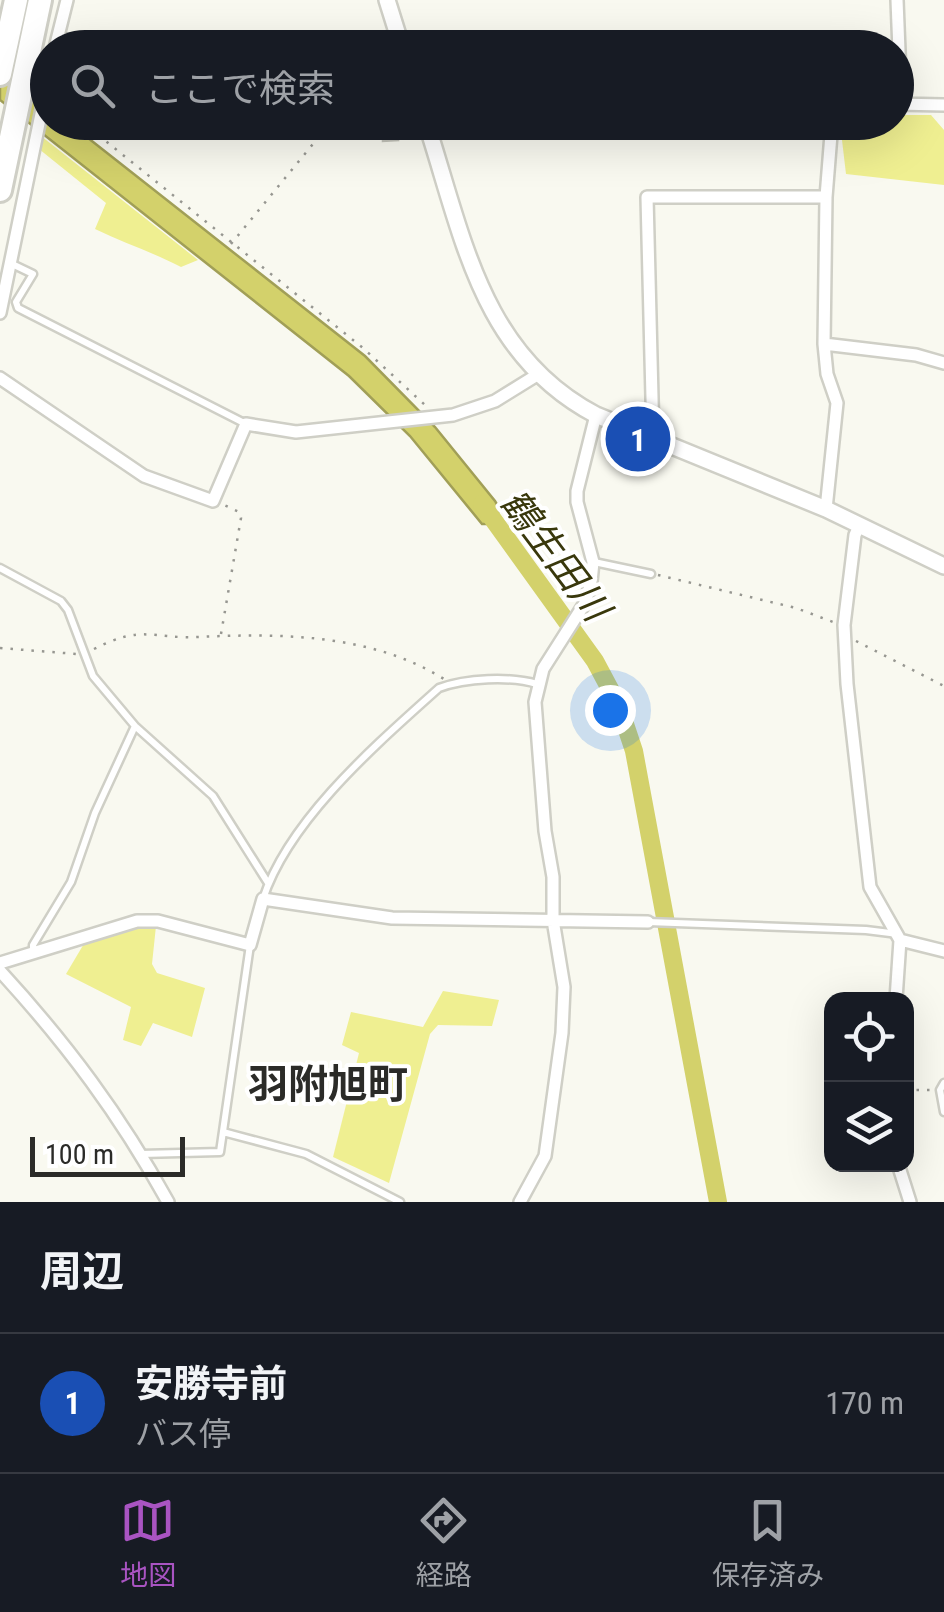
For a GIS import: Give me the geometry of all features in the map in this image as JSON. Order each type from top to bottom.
[{"type":"highway","points":[[0,74],[16,0]]},
{"type":"highway","points":[[33,30],[40,0]]},
{"type":"highway","points":[[0,190],[30,42]]},
{"type":"street","points":[[60,30],[67,0]]},
{"type":"street","points":[[386,0],[396,30]]},
{"type":"street","points":[[897,0],[898,30]]},
{"type":"street","points":[[914,104],[944,105]]},
{"type":"street","points":[[0,313],[36,140]]},
{"type":"street","points":[[432,140],[487,302],[537,375],[574,404],[596,415],[826,510],[944,566]]},
{"type":"street","points":[[826,510],[838,403],[827,374],[824,344],[831,140]]},
{"type":"street","points":[[653,438],[646,197],[826,197]]},
{"type":"street","points":[[824,344],[944,362]]},
{"type":"street","points":[[0,378],[144,476],[213,501],[246,424],[296,432],[433,417],[477,409],[537,375]]},
{"type":"street","points":[[520,1202],[545,1156],[562,1033],[564,987],[553,920],[553,877],[545,831],[535,702],[537,684],[589,594],[593,562],[577,491],[596,415]]},
{"type":"street","points":[[859,526],[844,630],[870,888],[900,937],[897,992]]},
{"type":"street","points":[[0,964],[137,921],[158,921],[250,945],[263,898],[392,918],[652,923]]},
{"type":"street","points":[[900,937],[944,951]]},
{"type":"street","points":[[0,972],[92,1078],[168,1202]]},
{"type":"street","points":[[901,1172],[910,1202]]},
{"type":"lane","points":[[9,263],[33,274],[16,302],[18,308],[246,424]]},
{"type":"lane","points":[[593,562],[652,574]]},
{"type":"lane","points":[[0,568],[61,601],[93,676],[135,726],[213,796],[268,882]]},
{"type":"lane","points":[[263,898],[289,844],[346,778],[435,692],[449,684],[522,680],[537,684]]},
{"type":"lane","points":[[33,952],[33,945],[71,882],[96,813],[135,726]]},
{"type":"lane","points":[[652,923],[866,930],[900,937]]},
{"type":"lane","points":[[142,1154],[220,1152],[250,945]]},
{"type":"lane","points":[[942,1087],[944,1112]]},
{"type":"lane","points":[[223,1132],[306,1154],[400,1202]]},
{"type":"path","points":[[104,140],[363,348],[433,417]]},
{"type":"path","points":[[231,244],[317,140]]},
{"type":"path","points":[[213,501],[241,514],[221,636]]},
{"type":"path","points":[[652,574],[796,608],[944,686]]},
{"type":"path","points":[[0,648],[61,655],[143,632],[193,637],[314,638],[399,656],[449,684]]},
{"type":"path","points":[[914,1089],[942,1087]]},
{"type":"shaded area","points":[[0,66],[30,91],[30,124],[0,100]]},
{"type":"shaded area","points":[[914,115],[931,115],[944,130],[944,185],[846,174],[842,140],[914,140]]},
{"type":"shaded area","points":[[40,140],[46,140],[198,260],[181,267],[95,229],[106,203],[39,149]]},
{"type":"shaded area","points":[[51,140],[91,140],[365,356],[435,427],[495,501],[499,508],[496,524],[482,524],[410,436],[349,376]]},
{"type":"shaded area","points":[[138,926],[156,926],[152,964],[157,973],[205,988],[192,1037],[153,1023],[141,1046],[123,1040],[131,1007],[66,974],[85,942]]},
{"type":"shaded area","points":[[443,991],[499,1000],[492,1026],[438,1025],[430,1034],[389,1183],[333,1157],[359,1053],[342,1045],[351,1012],[423,1027]]},
{"type":"waterway","name":"鶴生田川","points":[[482,504],[595,661],[619,706],[634,751],[718,1202]]},
{"type":"place","name":"安勝寺前","points":[[638,439]]},
{"type":"district","name":"羽附旭町","points":[[328,1084]]}]
